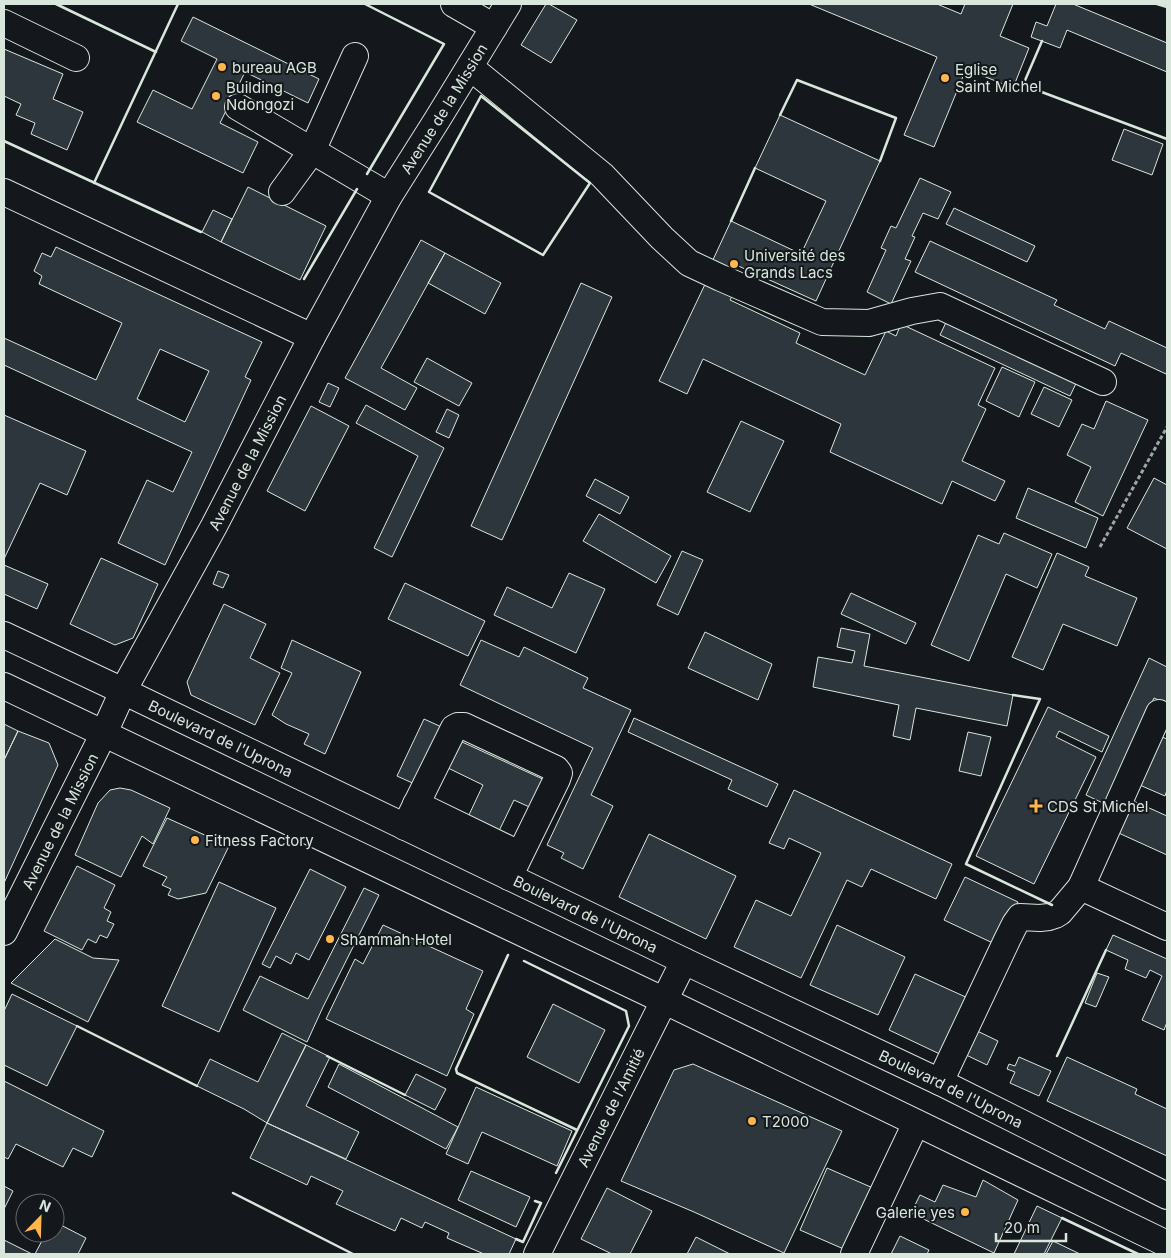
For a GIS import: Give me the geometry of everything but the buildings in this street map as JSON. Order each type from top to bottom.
[{"type":"street","points":[[454,4],[494,27]]},
{"type":"street","name":"Avenue de la Mission","points":[[4,932],[124,691],[214,526],[312,337],[389,196],[508,4]]},
{"type":"street","points":[[4,23],[76,58]]},
{"type":"street","points":[[282,192],[312,151],[355,56]]},
{"type":"street","points":[[470,67],[602,175],[662,238],[689,263],[822,322],[869,323],[912,311],[940,306],[1103,382]]},
{"type":"street","points":[[238,107],[389,196]]},
{"type":"street","points":[[4,192],[312,337]]},
{"type":"street","name":"Boulevard de l'Uprona","points":[[4,635],[124,691],[411,816],[514,866],[684,961],[940,1082],[1167,1196]]},
{"type":"street","points":[[4,686],[665,1001],[1167,1244]]},
{"type":"street","points":[[940,1082],[1018,919],[1055,915],[1060,912],[1081,887],[1159,713]]},
{"type":"street","points":[[411,816],[454,728],[458,726],[464,726],[556,769],[559,773],[557,779],[514,866]]},
{"type":"street","points":[[1081,887],[1167,927]]},
{"type":"street","name":"Avenue de l'Amitié","points":[[537,1254],[684,961]]},
{"type":"street","points":[[854,1254],[916,1123]]},
{"type":"path","points":[[1100,547],[1167,427]]},
{"type":"wall","points":[[56,4],[156,52]]},
{"type":"wall","points":[[94,183],[178,4]]},
{"type":"wall","points":[[365,4],[444,44],[367,174]]},
{"type":"wall","points":[[1157,4],[1167,7]]},
{"type":"wall","points":[[1042,41],[1023,85],[1167,139]]},
{"type":"wall","points":[[780,115],[797,80],[896,118],[880,161]]},
{"type":"wall","points":[[481,96],[590,183],[543,255],[429,192],[481,96]]},
{"type":"wall","points":[[4,141],[201,232]]},
{"type":"wall","points":[[731,221],[755,168]]},
{"type":"wall","points":[[304,279],[357,189]]},
{"type":"wall","points":[[1013,695],[1040,699],[966,864],[1052,905]]},
{"type":"wall","points":[[1057,1056],[1106,950]]},
{"type":"wall","points":[[508,955],[456,1069],[457,1073],[577,1130]]},
{"type":"wall","points":[[524,961],[626,1011],[629,1026],[556,1173]]},
{"type":"wall","points":[[77,1026],[197,1086]]},
{"type":"wall","points":[[327,1056],[405,1095]]},
{"type":"wall","points":[[233,1193],[353,1254]]},
{"type":"wall","points":[[516,1239],[523,1242],[541,1203],[535,1201]]},
{"type":"wall","points":[[1062,1218],[1138,1254]]},
{"type":"place","name":"bureau AGB","points":[[222,67]]},
{"type":"place","name":"Eglise Saint Michel","points":[[945,78]]},
{"type":"place","name":"Building Ndongozi","points":[[216,96]]},
{"type":"place","name":"Université des Grands Lacs","points":[[734,264]]},
{"type":"place","name":"CDS St Michel","points":[[1036,806]]},
{"type":"place","name":"Fitness Factory","points":[[195,840]]},
{"type":"place","name":"Shammah Hotel","points":[[330,939]]},
{"type":"place","name":"T2000","points":[[752,1121]]},
{"type":"place","name":"Galerie yes","points":[[965,1212]]}]
